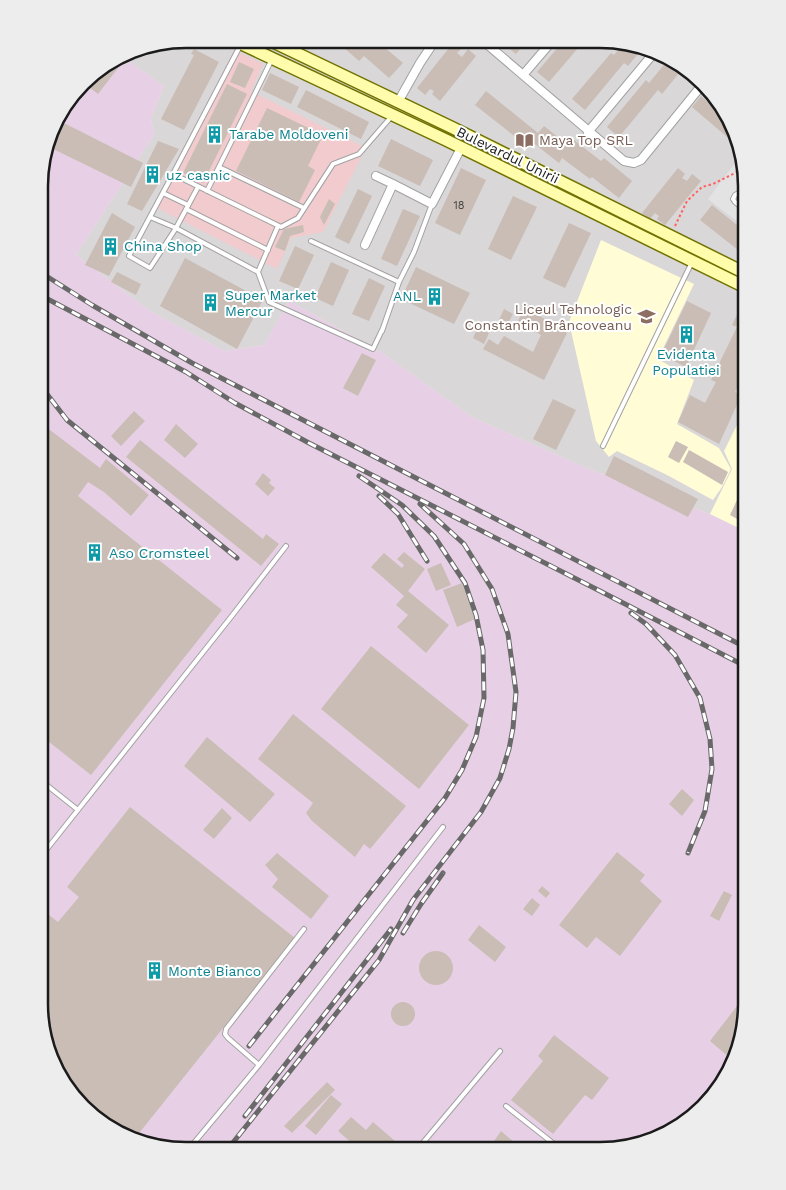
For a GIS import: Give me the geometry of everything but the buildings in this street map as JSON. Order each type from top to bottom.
[{"type":"main road","name":"Bulevardul Unirii","points":[[253,48],[738,284]]},
{"type":"main road","name":"Bulevardul Unirii","points":[[286,48],[738,270]]},
{"type":"main road","points":[[392,115],[398,102]]},
{"type":"main road","points":[[461,148],[468,136]]},
{"type":"street","points":[[398,102],[428,48]]},
{"type":"street","points":[[491,48],[588,132],[624,161],[634,163],[641,160],[699,89]]},
{"type":"street","points":[[523,75],[546,48]]},
{"type":"street","points":[[588,132],[650,57]]},
{"type":"street","name":"Bulevardul Unirii","points":[[432,204],[461,148]]},
{"type":"street","points":[[376,176],[432,204]]},
{"type":"street","points":[[366,245],[393,184]]},
{"type":"lane","points":[[198,187],[176,228],[150,268],[129,256],[173,174],[236,48]]},
{"type":"lane","points":[[207,191],[272,58]]},
{"type":"lane","points":[[173,174],[281,227],[298,218],[332,164],[359,154],[392,115]]},
{"type":"lane","points":[[219,167],[304,208]]},
{"type":"lane","points":[[163,193],[268,250]]},
{"type":"lane","points":[[738,193],[733,199],[738,204]]},
{"type":"lane","points":[[150,217],[176,228],[258,272],[269,302],[372,349],[382,330],[399,282],[414,252],[432,204]]},
{"type":"lane","points":[[258,272],[278,226]]},
{"type":"lane","points":[[311,240],[399,282]]},
{"type":"lane","points":[[602,446],[692,262]]},
{"type":"lane","points":[[375,340],[382,330]]},
{"type":"lane","points":[[48,848],[286,546]]},
{"type":"lane","points":[[48,786],[78,810]]},
{"type":"lane","points":[[195,1142],[259,1065],[443,827]]},
{"type":"lane","points":[[259,1065],[228,1038],[225,1034],[226,1029],[304,928]]},
{"type":"lane","points":[[424,1142],[500,1051]]},
{"type":"lane","points":[[506,1106],[552,1142]]},
{"type":"path","points":[[673,231],[687,201],[702,187],[713,184],[737,172]]},
{"type":"shaded area","points":[[177,48],[600,48],[636,52],[669,66],[684,76],[698,88],[720,117],[728,133],[736,159],[738,186],[738,528],[710,514],[584,467],[472,417],[378,350],[289,301],[264,345],[225,351],[150,311],[76,255],[154,135],[151,118],[164,86],[128,61],[159,50]]},
{"type":"shaded area","points":[[234,50],[263,64],[251,91],[366,148],[323,232],[291,238],[277,269],[157,208]]},
{"type":"shaded area","points":[[128,61],[164,86],[151,118],[154,135],[76,255],[150,311],[225,351],[264,345],[289,301],[378,350],[472,417],[584,467],[710,514],[738,528],[738,1013],[736,1031],[724,1065],[715,1081],[698,1102],[669,1124],[653,1132],[636,1138],[609,1142],[186,1142],[150,1138],[133,1132],[102,1114],[88,1102],[66,1073],[58,1057],[50,1031],[48,1004],[48,186],[50,159],[62,125],[76,102],[95,82],[109,71]]},
{"type":"shaded area","points":[[736,161],[738,222],[708,199]]},
{"type":"shaded area","points":[[601,240],[694,284],[658,359],[694,380],[677,424],[719,448],[731,469],[713,500],[617,451],[609,457],[596,441],[569,322]]},
{"type":"shaded area","points":[[738,423],[738,528],[710,514],[732,469],[724,451]]},
{"type":"railway","points":[[48,277],[192,363],[738,643]]},
{"type":"railway","points":[[48,299],[186,372],[235,403],[309,443],[738,662]]},
{"type":"railway","points":[[48,395],[67,420],[237,558]]},
{"type":"railway","points":[[249,1046],[445,798],[462,770],[476,737],[484,698],[483,650],[476,615],[465,583],[434,536],[402,505],[359,476]]},
{"type":"railway","points":[[379,496],[398,514],[427,561]]},
{"type":"railway","points":[[233,1142],[379,960],[413,900],[481,812],[500,778],[509,749],[516,692],[508,634],[492,589],[464,544],[420,504]]},
{"type":"railway","points":[[631,613],[646,624],[675,655],[700,698],[710,739],[712,769],[705,811],[688,853]]},
{"type":"railway","points":[[403,933],[443,873]]},
{"type":"railway","points":[[245,1116],[391,929]]},
{"type":"place","name":"Tarabe Moldoveni","points":[[215,134]]},
{"type":"place","name":"Maya Top SRL","points":[[525,140]]},
{"type":"place","name":"uz casnic","points":[[152,175]]},
{"type":"place","name":"China Shop","points":[[110,246]]},
{"type":"place","name":"ANL","points":[[435,296]]},
{"type":"place","name":"Super Market Mercur","points":[[211,303]]},
{"type":"place","name":"Liceul Tehnologic Constantin Brâncoveanu","points":[[646,317]]},
{"type":"place","name":"Evidenta Populatiei","points":[[686,334]]},
{"type":"place","name":"Aso Cromsteel","points":[[95,553]]},
{"type":"place","name":"Monte Bianco","points":[[154,971]]}]
